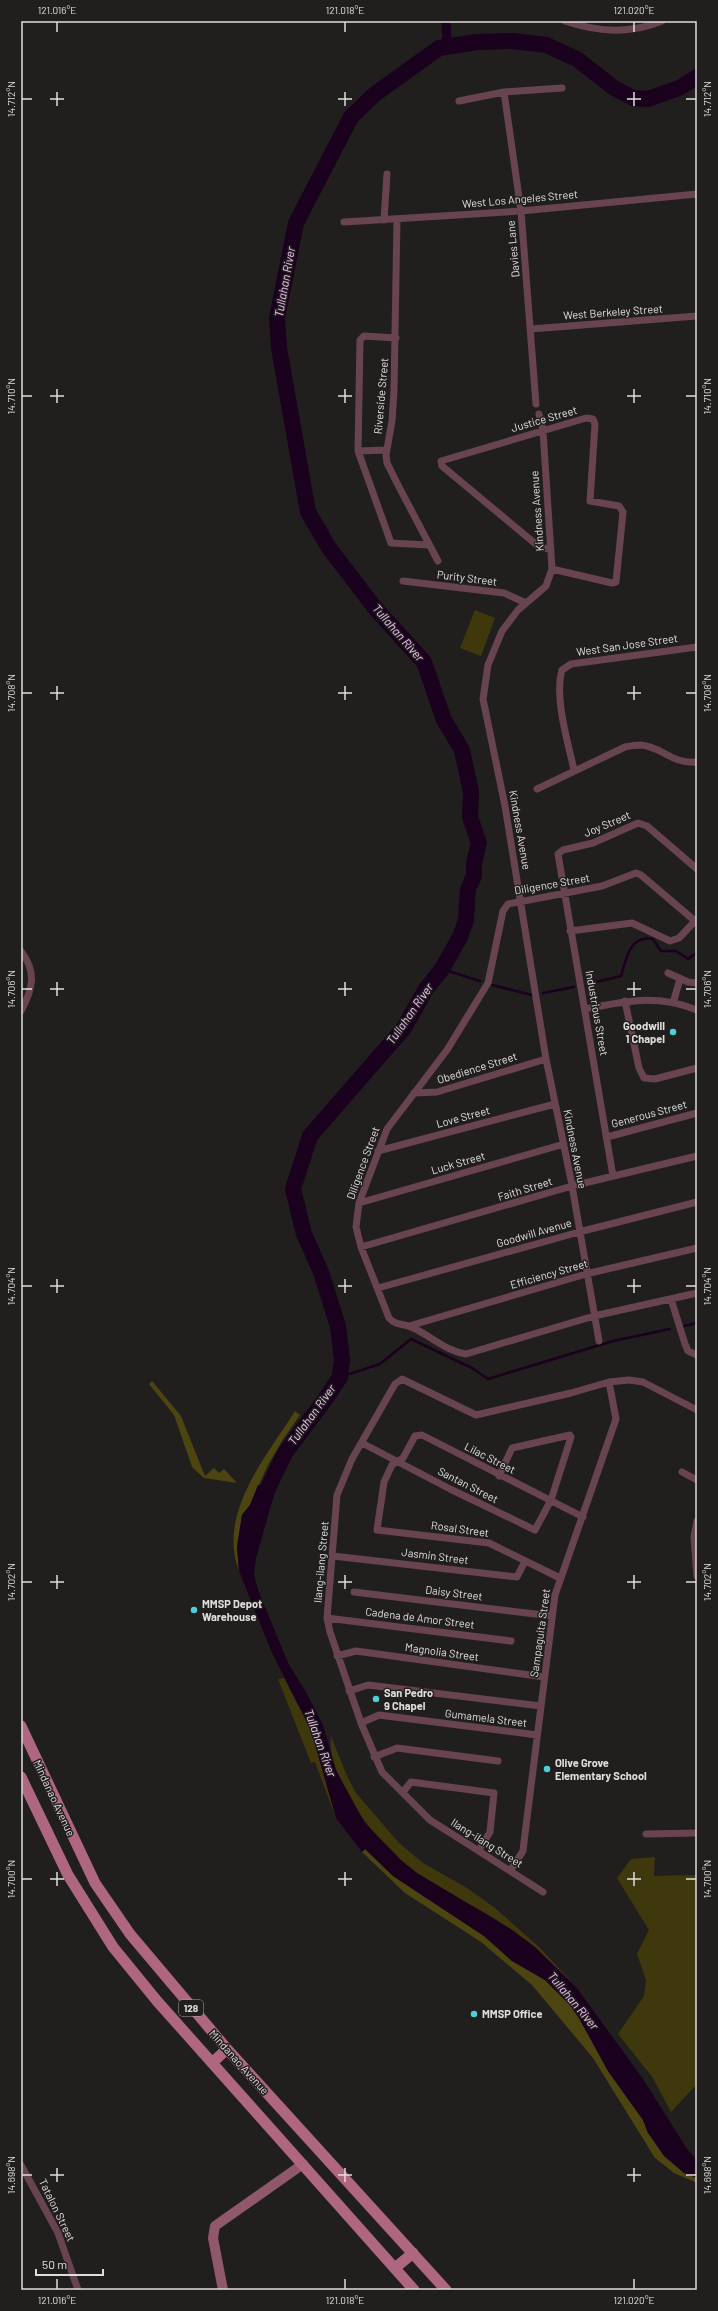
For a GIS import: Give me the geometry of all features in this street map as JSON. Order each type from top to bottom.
[{"type":"main road","name":"Mindanao Avenue","points":[[21,1726],[85,1864],[106,1901],[171,1984],[227,2049],[446,2290]]},
{"type":"main road","name":"Mindanao Avenue","points":[[21,1777],[68,1875],[113,1947],[157,2001],[414,2290]]},
{"type":"main road","points":[[212,2063],[227,2049]]},
{"type":"main road","points":[[220,2287],[213,2238],[215,2226],[303,2164]]},
{"type":"main road","points":[[395,2268],[413,2253]]},
{"type":"street","points":[[565,21],[612,31],[640,29],[662,21]]},
{"type":"street","points":[[459,101],[504,92],[562,88]]},
{"type":"street","name":"Davies Lane","points":[[504,92],[521,211],[536,404]]},
{"type":"street","points":[[384,220],[387,174]]},
{"type":"street","name":"West Los Angeles Street","points":[[344,222],[521,211],[697,194]]},
{"type":"street","name":"Riverside Street","points":[[396,219],[396,338],[392,421],[387,450],[387,463],[428,545],[438,561]]},
{"type":"street","name":"West Berkeley Street","points":[[531,329],[697,316]]},
{"type":"street","points":[[396,338],[364,336],[360,340],[358,450],[391,543],[428,545]]},
{"type":"street","name":"Kindness Avenue","points":[[539,414],[543,430],[552,569],[546,586],[526,602],[508,621],[498,639],[486,675],[483,699],[505,806],[546,1059],[572,1186],[586,1274],[599,1341]]},
{"type":"street","name":"Justice Street","points":[[551,550],[538,546],[440,464],[444,459],[587,418],[594,420],[590,501],[619,506],[623,512],[615,583],[552,569]]},
{"type":"street","points":[[358,450],[387,450]]},
{"type":"street","name":"Purity Street","points":[[403,581],[504,593],[526,602]]},
{"type":"street","name":"West San Jose Street","points":[[574,770],[562,712],[559,680],[562,670],[571,664],[697,647]]},
{"type":"street","points":[[537,789],[574,770],[625,747],[641,745],[656,750],[677,761],[697,762]]},
{"type":"street","name":"Joy Street","points":[[558,854],[563,850],[602,840],[638,823],[647,826],[697,869]]},
{"type":"street","name":"Industrious Street","points":[[558,854],[613,1176]]},
{"type":"street","name":"Diligence Street","points":[[696,920],[641,875],[636,873],[606,885],[521,900],[508,904],[503,911],[488,982],[482,995],[447,1050],[387,1129],[359,1203],[356,1227],[361,1247],[389,1318],[394,1323],[409,1326],[442,1346],[466,1354],[594,1316],[697,1293]]},
{"type":"street","points":[[570,931],[632,923],[670,942],[678,938],[696,920]]},
{"type":"street","points":[[21,951],[28,960],[33,980],[32,990],[21,1011]]},
{"type":"street","points":[[668,973],[680,979],[697,983]]},
{"type":"street","points":[[673,1003],[680,979]]},
{"type":"street","points":[[585,1009],[625,1001],[652,999],[697,1010]]},
{"type":"street","points":[[625,1001],[639,1068],[644,1078],[655,1079],[697,1068]]},
{"type":"street","name":"Obedience Street","points":[[414,1093],[437,1092],[546,1059]]},
{"type":"street","name":"Love Street","points":[[378,1150],[555,1104]]},
{"type":"street","name":"Generous Street","points":[[607,1137],[697,1113]]},
{"type":"street","name":"Luck Street","points":[[359,1203],[564,1144]]},
{"type":"street","name":"Faith Street","points":[[361,1247],[572,1186],[697,1156]]},
{"type":"street","name":"Goodwill Avenue","points":[[378,1288],[579,1232],[697,1202]]},
{"type":"street","name":"Efficiency Street","points":[[409,1326],[586,1274],[697,1248]]},
{"type":"street","points":[[671,1299],[688,1351],[697,1355]]},
{"type":"street","points":[[688,1351],[697,1349]]},
{"type":"street","name":"Ilang-ilang Street","points":[[543,1892],[430,1820],[404,1792],[382,1772],[374,1757],[337,1656],[327,1618],[338,1495],[344,1477],[362,1443],[395,1384],[402,1379],[476,1415],[571,1393],[609,1382]]},
{"type":"street","points":[[609,1382],[629,1380],[643,1382],[697,1410]]},
{"type":"street","name":"Sampaguita Street","points":[[510,1870],[522,1850],[524,1842],[552,1616],[560,1578],[583,1517],[616,1419],[609,1382]]},
{"type":"street","name":"Lilac Street","points":[[398,1461],[404,1458],[415,1436],[422,1435],[499,1476],[551,1500],[583,1517]]},
{"type":"street","points":[[499,1476],[512,1448],[570,1435],[571,1440],[551,1500]]},
{"type":"street","name":"Santan Street","points":[[362,1443],[533,1530],[537,1529],[551,1500]]},
{"type":"street","name":"Rosal Street","points":[[398,1461],[392,1465],[384,1482],[376,1527],[380,1530],[489,1543],[560,1578]]},
{"type":"street","points":[[682,1472],[697,1480]]},
{"type":"street","points":[[697,1521],[694,1537],[697,1576]]},
{"type":"street","name":"Jasmin Street","points":[[333,1556],[517,1577],[525,1561]]},
{"type":"street","name":"Daisy Street","points":[[354,1592],[552,1616]]},
{"type":"street","name":"Cadena de Amor Street","points":[[327,1618],[511,1641]]},
{"type":"street","name":"Magnolia Street","points":[[337,1656],[356,1651],[544,1677]]},
{"type":"street","points":[[349,1690],[368,1685],[541,1706]]},
{"type":"street","name":"Gumamela Street","points":[[361,1723],[379,1715],[537,1735]]},
{"type":"street","points":[[374,1757],[397,1748],[498,1761]]},
{"type":"street","points":[[404,1792],[411,1782],[494,1793],[490,1832],[479,1850]]},
{"type":"street","points":[[646,1834],[697,1834]]},
{"type":"street","name":"Tatalon Street","points":[[21,2165],[58,2233],[78,2290]]},
{"type":"shaded area","points":[[475,610],[495,618],[481,656],[460,648]]},
{"type":"shaded area","points":[[152,1381],[181,1416],[205,1476],[214,1468],[219,1473],[224,1469],[237,1483],[204,1478],[192,1467],[174,1415],[149,1384]]},
{"type":"shaded area","points":[[295,1411],[300,1415],[268,1465],[250,1505],[242,1515],[237,1547],[239,1571],[234,1550],[234,1528],[239,1507],[259,1467]]},
{"type":"shaded area","points":[[284,1678],[311,1730],[336,1818],[315,1762],[311,1763],[278,1679]]},
{"type":"shaded area","points":[[331,1736],[347,1776],[356,1793],[399,1843],[423,1863],[467,1888],[495,1908],[540,1948],[576,1987],[527,1942],[499,1921],[440,1888],[417,1873],[387,1847],[361,1816],[340,1779],[331,1752]]},
{"type":"shaded area","points":[[365,1849],[393,1876],[484,1936],[512,1961],[545,1980],[570,2005],[579,2018],[608,2071],[643,2120],[648,2133],[684,2173],[697,2178],[697,2183],[674,2173],[655,2158],[593,2058],[532,1985],[481,1942],[405,1893],[362,1852]]},
{"type":"shaded area","points":[[655,1857],[654,1876],[697,1875],[697,2084],[671,2112],[653,2078],[618,2034],[644,1996],[646,1980],[637,1954],[649,1930],[617,1878],[631,1859]]},
{"type":"water","points":[[258,1485],[276,1488],[256,1558],[254,1574],[258,1590],[288,1663],[306,1692],[323,1725],[336,1770],[364,1822],[401,1860],[417,1873],[511,1929],[535,1947],[576,1987],[643,2079],[687,2149],[697,2160],[697,2178],[684,2173],[664,2156],[648,2133],[643,2120],[608,2071],[579,2018],[570,2005],[545,1980],[512,1961],[484,1936],[393,1876],[365,1849],[362,1852],[336,1818],[311,1730],[272,1653],[239,1571],[237,1547],[242,1515],[250,1505]]},
{"type":"waterway","points":[[446,21],[447,46]]},
{"type":"waterway","name":"Tullahan River","points":[[260,1505],[285,1453],[340,1377],[342,1360],[338,1326],[321,1272],[304,1234],[293,1189],[310,1136],[404,1028],[426,989],[442,969],[460,937],[466,920],[468,889],[474,876],[474,863],[479,843],[470,817],[471,792],[462,750],[444,720],[424,662],[375,608],[329,548],[308,512],[279,348],[277,318],[296,223],[351,117],[375,94],[439,48],[477,42],[513,41],[546,45],[577,59],[614,88],[633,98],[648,99],[679,88],[697,77]]},
{"type":"waterway","points":[[588,984],[621,976],[630,949],[634,944],[645,939],[653,939],[661,951],[676,951],[688,959],[697,953]]},
{"type":"waterway","points":[[442,969],[480,981]]},
{"type":"waterway","points":[[492,985],[532,995]]},
{"type":"waterway","points":[[543,993],[574,987]]},
{"type":"waterway","points":[[684,1326],[697,1323]]},
{"type":"waterway","points":[[340,1377],[380,1364],[411,1339],[472,1368],[488,1379],[613,1341],[670,1329]]},
{"type":"place","name":"Goodwill 1 Chapel","points":[[673,1032]]},
{"type":"place","name":"MMSP Depot Warehouse","points":[[194,1610]]},
{"type":"place","name":"San Pedro 9 Chapel","points":[[376,1699]]},
{"type":"place","name":"Olive Grove Elementary School","points":[[547,1769]]},
{"type":"place","name":"MMSP Office","points":[[474,2014]]}]
